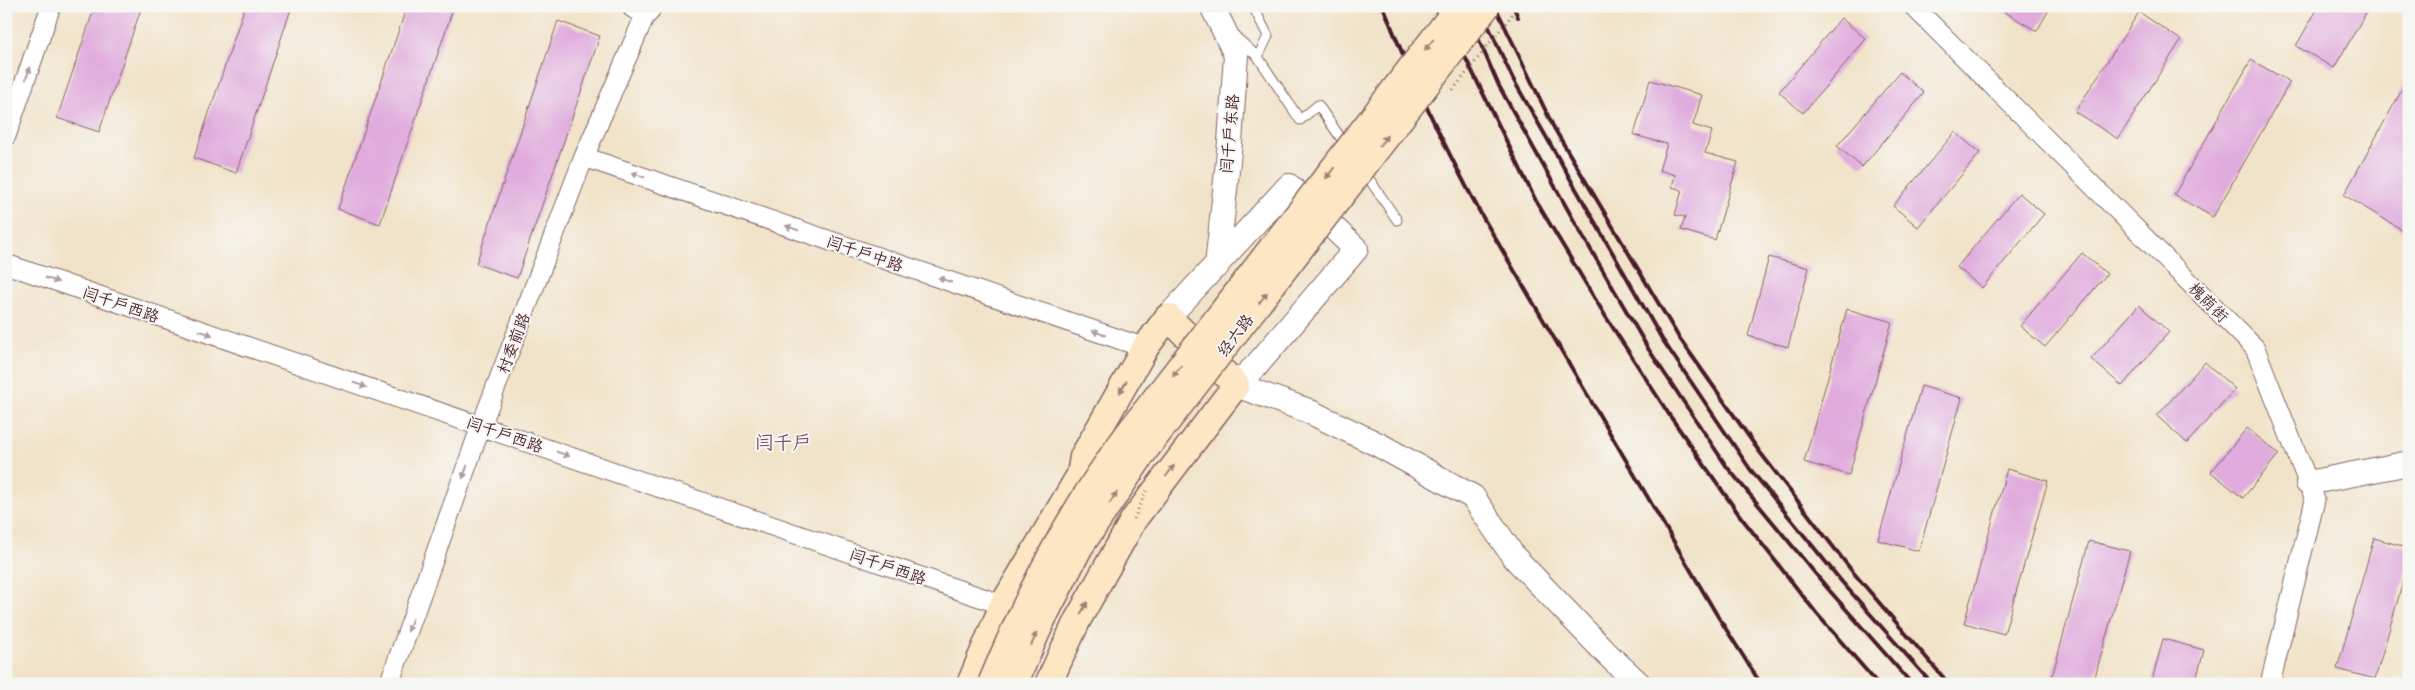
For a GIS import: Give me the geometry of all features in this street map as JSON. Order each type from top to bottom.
[{"type":"main road","name":"经六路","points":[[991,684],[1023,609],[1073,514],[1102,470],[1459,6]]},
{"type":"main road","name":"经六路","points":[[1014,684],[1043,618],[1079,548],[1145,450],[1487,6]]},
{"type":"main road","points":[[970,684],[1003,605],[1080,475],[1083,457],[1145,348],[1168,317],[1236,385],[1134,519],[1077,621],[1048,684]]},
{"type":"street","points":[[6,136],[51,6]]},
{"type":"street","name":"闫千户东路","points":[[1212,6],[1236,55],[1230,142],[1217,266]]},
{"type":"street","name":"槐荫街","points":[[1914,6],[2255,348],[2315,500],[2270,684]]},
{"type":"street","name":"村委前路","points":[[389,684],[481,426],[643,8]]},
{"type":"street","name":"闫千户中路","points":[[584,157],[1145,348]]},
{"type":"street","points":[[1168,317],[1289,186],[1356,249],[1256,366],[1236,385],[1306,410],[1363,437],[1473,497],[1514,557],[1607,654],[1639,684]]},
{"type":"street","name":"闫千户西路","points":[[6,264],[1003,605]]},
{"type":"street","points":[[2308,483],[2409,463]]},
{"type":"lane","points":[[1252,6],[1268,36],[1258,57]]},
{"type":"lane","points":[[1224,30],[1235,36],[1258,57],[1300,120],[1318,105],[1352,154]]},
{"type":"lane","points":[[1357,162],[1396,220]]},
{"type":"building","points":[[95,6],[142,6],[99,132],[57,118]]},
{"type":"building","points":[[245,6],[292,6],[236,173],[194,158]]},
{"type":"building","points":[[407,6],[454,6],[380,224],[338,209]]},
{"type":"building","points":[[1994,6],[2051,6],[2037,31]]},
{"type":"building","points":[[2319,6],[2370,6],[2334,68],[2296,46]]},
{"type":"building","points":[[2139,12],[2181,40],[2118,139],[2075,112]]},
{"type":"building","points":[[1841,18],[1866,39],[1803,113],[1779,92]]},
{"type":"building","points":[[558,21],[600,36],[517,278],[476,264]]},
{"type":"building","points":[[2251,60],[2290,82],[2213,217],[2174,195]]},
{"type":"building","points":[[1900,72],[1924,93],[1862,167],[1837,146]]},
{"type":"building","points":[[2409,77],[2409,234],[2344,195]]},
{"type":"building","points":[[1650,80],[1702,95],[1693,125],[1712,131],[1705,153],[1738,162],[1715,240],[1681,230],[1685,217],[1675,215],[1682,190],[1672,187],[1675,175],[1659,170],[1667,144],[1634,135]]},
{"type":"building","points":[[1955,132],[1980,153],[1918,227],[1893,206]]},
{"type":"building","points":[[2019,193],[2044,214],[1982,288],[1957,267]]},
{"type":"building","points":[[2082,253],[2107,274],[2045,347],[2020,326]]},
{"type":"building","points":[[1769,257],[1809,268],[1788,347],[1748,336]]},
{"type":"building","points":[[2139,305],[2169,332],[2122,386],[2091,359]]},
{"type":"building","points":[[1847,309],[1892,322],[1849,475],[1804,462]]},
{"type":"building","points":[[2205,362],[2235,389],[2187,443],[2157,416]]},
{"type":"building","points":[[1921,386],[1962,398],[1919,551],[1878,540]]},
{"type":"building","points":[[2247,428],[2279,454],[2243,498],[2211,472]]},
{"type":"building","points":[[2007,469],[2048,481],[2004,634],[1964,623]]},
{"type":"building","points":[[2374,538],[2409,548],[2409,561],[2375,679],[2337,669]]},
{"type":"building","points":[[2089,541],[2130,551],[2093,684],[2050,684]]},
{"type":"building","points":[[2163,639],[2204,650],[2195,684],[2151,684]]},
{"type":"railway","points":[[1383,6],[1429,111],[1481,214],[1717,615],[1761,684]]},
{"type":"railway","points":[[1440,6],[1536,201],[1606,317],[1670,416],[1740,516],[1817,614],[1878,684]]},
{"type":"railway","points":[[1464,6],[1499,86],[1649,350],[1727,467],[1829,590],[1912,684]]},
{"type":"railway","points":[[1479,6],[1513,79],[1662,339],[1750,469],[1842,582],[1932,684]]},
{"type":"railway","points":[[1495,6],[1554,128],[1678,336],[1759,451],[1852,571],[1949,684]]},
{"type":"railway","points":[[1513,6],[1518,17]]},
{"type":"district","name":"闫千户","points":[[783,442]]}]
